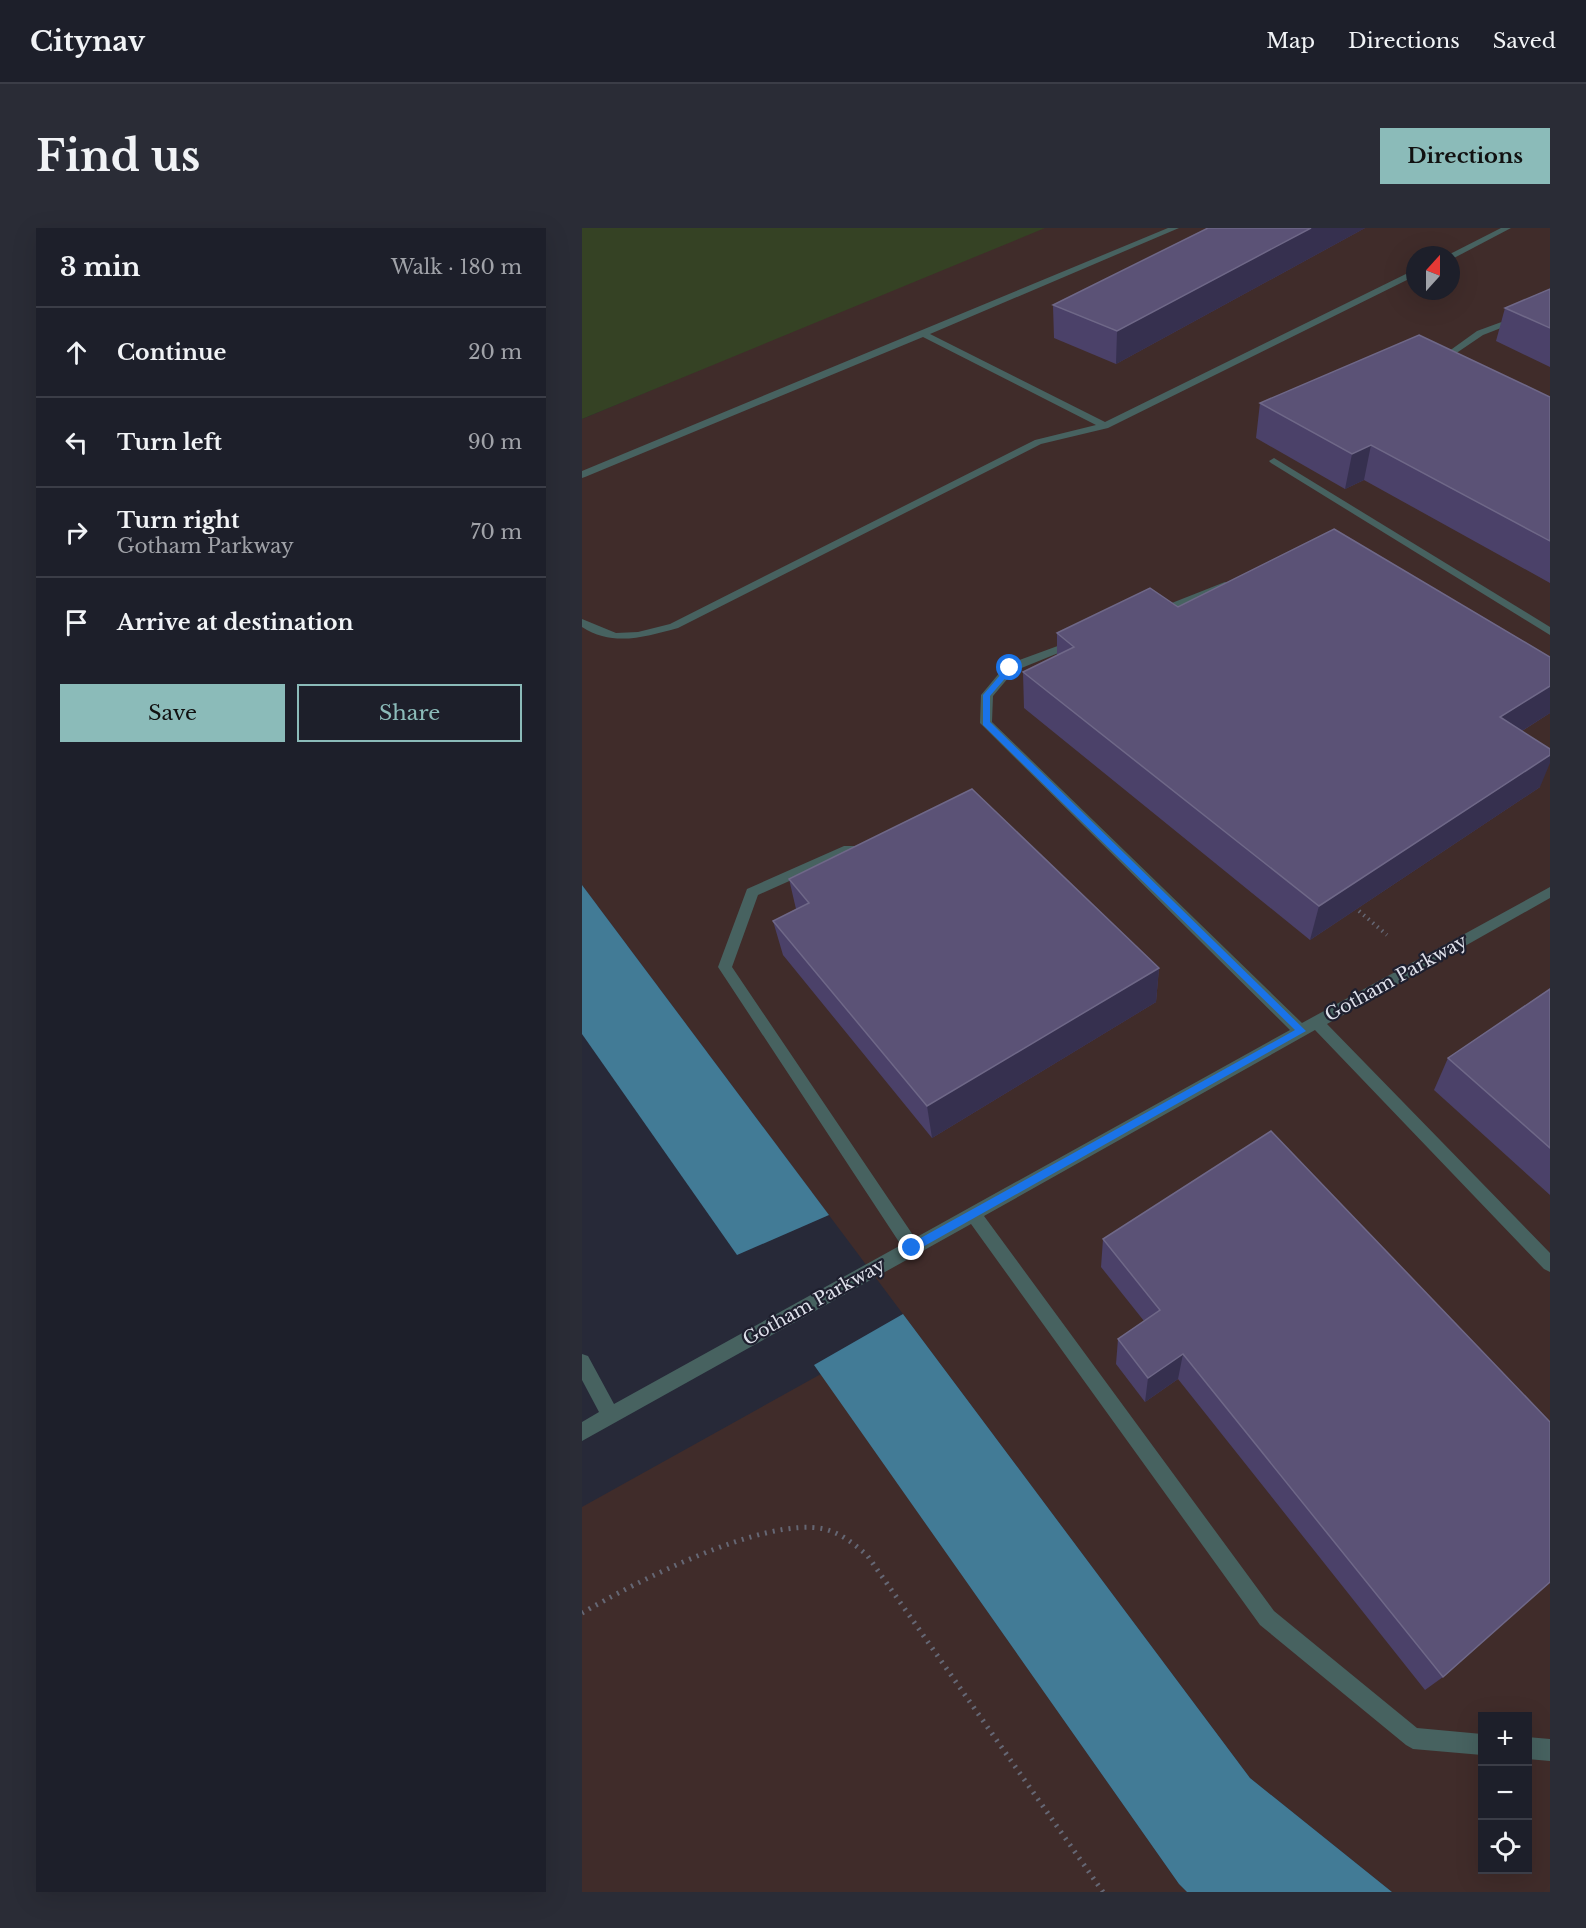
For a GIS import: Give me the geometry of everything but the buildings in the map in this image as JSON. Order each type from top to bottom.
[{"type":"street","points":[[582,475],[1175,228]]},
{"type":"street","points":[[1460,252],[1507,228]]},
{"type":"street","points":[[582,622],[594,632],[630,638],[674,626],[1038,442],[1105,426],[1406,277]]},
{"type":"street","points":[[1469,363],[1449,354],[1480,333],[1550,306]]},
{"type":"street","points":[[923,334],[1105,426]]},
{"type":"street","points":[[1274,461],[1550,632]]},
{"type":"street","points":[[1144,616],[1234,582]]},
{"type":"street","points":[[1089,638],[1010,668],[987,695],[986,723],[1301,1031]]},
{"type":"street","points":[[849,849],[752,892],[725,968],[912,1248]]},
{"type":"street","name":"Gotham Parkway","points":[[582,1432],[1550,892]]},
{"type":"street","points":[[1316,1022],[1550,1264]]},
{"type":"street","points":[[973,1214],[1267,1618],[1413,1738],[1478,1744]]},
{"type":"street","points":[[582,1362],[611,1416]]},
{"type":"street","points":[[1532,1748],[1550,1750]]},
{"type":"path","points":[[1359,911],[1387,935]]},
{"type":"path","points":[[582,1613],[655,1574],[739,1541],[798,1528],[817,1528],[835,1532],[853,1542],[867,1555],[1103,1892]]},
{"type":"shaded area","points":[[1038,228],[1550,228],[1550,1892],[1392,1892],[1250,1778],[582,885],[582,419]]},
{"type":"shaded area","points":[[821,1374],[1179,1884],[1187,1892],[582,1892],[582,1507]]},
{"type":"green space","points":[[582,228],[1045,228],[582,419]]},
{"type":"water","points":[[582,885],[829,1215],[737,1255],[582,1034]]},
{"type":"water","points":[[903,1314],[1250,1778],[1392,1892],[1187,1892],[1179,1884],[814,1365]]},
{"type":"route","points":[[912,1248],[1301,1031],[986,723],[987,695],[1010,668]]}]
